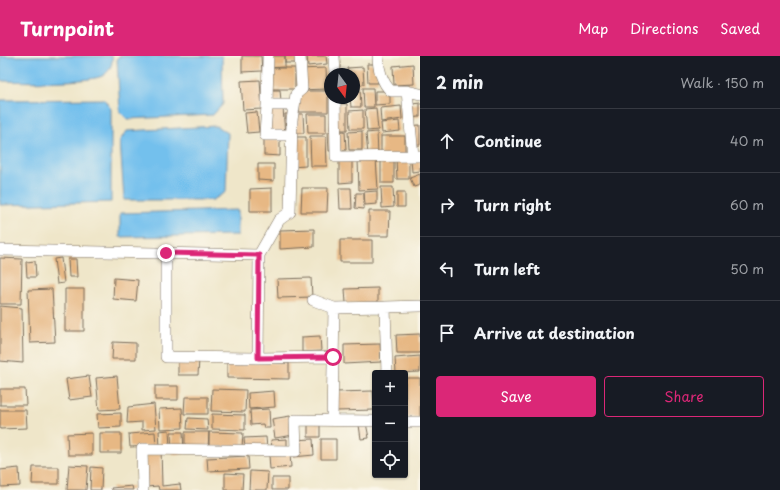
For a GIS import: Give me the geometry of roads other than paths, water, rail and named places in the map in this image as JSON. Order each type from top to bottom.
[{"type":"street","points":[[268,56],[268,105],[265,135],[291,136]]},
{"type":"street","points":[[258,358],[259,255],[279,220],[290,212],[291,136],[294,104],[296,94],[302,89],[300,56]]},
{"type":"street","points":[[334,56],[334,68]]},
{"type":"street","points":[[378,56],[385,85],[391,91],[407,91],[420,94]]},
{"type":"street","points":[[335,104],[336,157],[417,156],[407,91]]},
{"type":"street","points":[[268,105],[294,104]]},
{"type":"street","points":[[0,250],[259,255]]},
{"type":"street","points":[[166,253],[166,357],[333,357]]},
{"type":"street","points":[[313,300],[334,308],[420,306]]},
{"type":"street","points":[[385,307],[386,370]]},
{"type":"street","points":[[332,420],[334,308]]},
{"type":"street","points":[[143,490],[142,449],[296,451],[295,420],[372,421]]},
{"type":"street","points":[[408,422],[420,422]]},
{"type":"water","points":[[0,56],[112,56],[112,61],[111,67],[108,71],[104,75],[97,78],[72,81],[3,81],[0,80]]},
{"type":"water","points":[[120,56],[222,56],[223,104],[213,115],[127,119],[120,112],[117,58]]},
{"type":"water","points":[[104,99],[111,109],[111,202],[0,205],[0,100]]},
{"type":"water","points":[[216,126],[228,133],[226,192],[213,200],[124,200],[120,140],[127,131]]},
{"type":"water","points":[[238,210],[238,235],[120,237],[120,213]]}]
